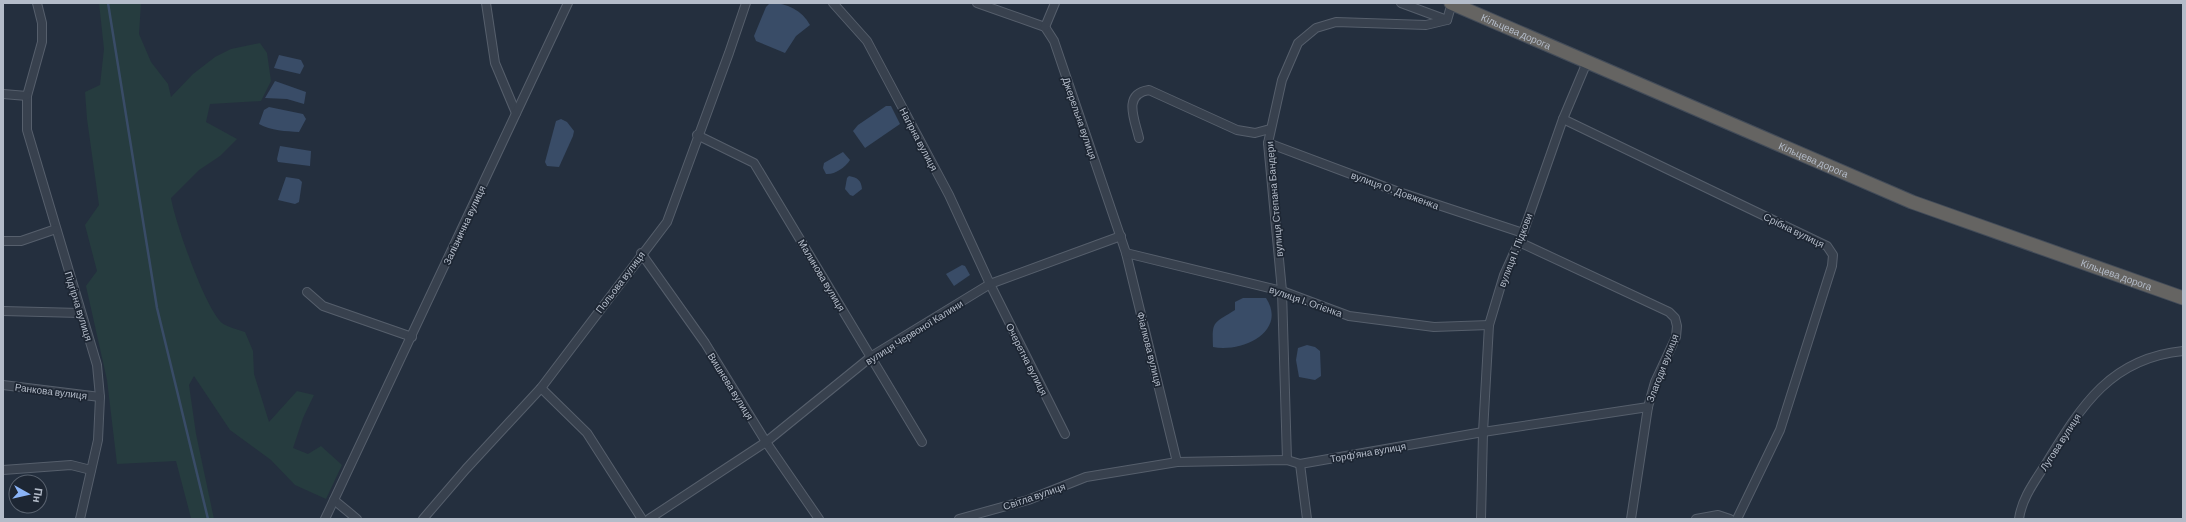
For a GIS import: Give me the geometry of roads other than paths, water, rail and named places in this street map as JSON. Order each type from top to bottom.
[{"type":"highway","name":"Кільцева дорога","points":[[1452,3],[1912,202],[2183,298]]},
{"type":"street","name":"Підгірна вулиця","points":[[37,3],[42,23],[42,42],[27,96],[27,130],[80,313],[97,365],[100,397],[98,440],[80,519]]},
{"type":"street","points":[[486,3],[495,63],[516,113]]},
{"type":"street","name":"Залізнична вулиця","points":[[325,519],[568,3]]},
{"type":"street","name":"Польова вулиця","points":[[423,519],[466,468],[541,388],[641,253],[667,222],[746,3]]},
{"type":"street","name":"Нагірна вулиця","points":[[833,3],[867,41],[949,195],[990,284]]},
{"type":"street","points":[[977,3],[1045,27],[1056,3]]},
{"type":"street","points":[[1401,3],[1447,20],[1452,3]]},
{"type":"street","name":"вулиця Степана Бандери","points":[[1287,460],[1282,291],[1268,143],[1282,80],[1298,42],[1316,28],[1336,22],[1426,25],[1447,20]]},
{"type":"street","name":"Джерельна вулиця","points":[[1045,27],[1054,41],[1121,236]]},
{"type":"street","name":"вулиця І. Підкови","points":[[1481,519],[1483,432],[1489,325],[1504,275],[1523,233],[1563,118],[1587,62]]},
{"type":"street","points":[[1139,138],[1131,105],[1134,98],[1143,91],[1149,90],[1237,130],[1255,133],[1270,129]]},
{"type":"street","points":[[3,94],[27,96]]},
{"type":"street","name":"Срібна вулиця","points":[[1563,118],[1827,246],[1833,254],[1832,266],[1780,430],[1737,519]]},
{"type":"street","name":"Малинова вулиця","points":[[698,135],[754,163],[872,356],[922,442]]},
{"type":"street","name":"вулиця О. Довженка","points":[[1268,143],[1396,191],[1523,233]]},
{"type":"street","points":[[3,241],[21,241],[56,230]]},
{"type":"street","name":"вулиця Червоної Калини","points":[[649,519],[766,442],[872,356],[990,284],[1121,236]]},
{"type":"street","name":"Фіалкова вулиця","points":[[1121,236],[1177,462]]},
{"type":"street","name":"Злагоди вулиця","points":[[1519,242],[1669,312],[1675,318],[1677,326],[1676,337],[1655,382],[1648,407],[1631,519]]},
{"type":"street","name":"Вишнева вулиця","points":[[641,253],[705,343],[766,442],[820,519]]},
{"type":"street","name":"вулиця І. Огієнка","points":[[1126,254],[1282,291],[1349,316],[1434,327],[1489,325]]},
{"type":"street","name":"Очеретна вулиця","points":[[990,284],[1065,434]]},
{"type":"street","points":[[307,292],[323,306],[412,337]]},
{"type":"street","points":[[3,311],[80,313]]},
{"type":"street","name":"Лугова вулиця","points":[[2019,519],[2024,499],[2077,414],[2103,387],[2119,372],[2143,359],[2183,351]]},
{"type":"street","name":"Ранкова вулиця","points":[[3,385],[100,397]]},
{"type":"street","points":[[541,388],[587,433],[642,519]]},
{"type":"street","name":"Торф'яна вулиця","points":[[1086,477],[1177,462],[1287,460],[1300,464],[1483,432],[1648,407]]},
{"type":"street","points":[[1300,464],[1307,519]]},
{"type":"street","points":[[3,470],[71,465],[91,470]]},
{"type":"street","name":"Світла вулиця","points":[[959,519],[1028,500],[1086,477]]},
{"type":"street","points":[[334,500],[357,519]]},
{"type":"street","points":[[1696,519],[1718,515],[1730,519]]},
{"type":"water","points":[[770,3],[782,4],[793,8],[803,15],[810,25],[796,36],[785,53],[756,41],[754,36],[766,7]]},
{"type":"water","points":[[279,55],[301,60],[304,66],[300,74],[274,68]]},
{"type":"water","points":[[275,81],[306,92],[304,104],[287,99],[265,98]]},
{"type":"water","points":[[886,106],[891,106],[900,124],[865,148],[853,131],[858,125]]},
{"type":"water","points":[[269,107],[303,114],[306,119],[299,132],[274,129],[259,124],[264,110]]},
{"type":"water","points":[[561,119],[567,122],[574,131],[573,136],[559,167],[547,166],[545,162],[556,121]]},
{"type":"water","points":[[280,146],[311,151],[310,166],[278,162],[277,159]]},
{"type":"water","points":[[843,152],[850,160],[848,163],[836,172],[826,174],[823,168],[824,163]]},
{"type":"water","points":[[849,176],[860,181],[862,186],[862,189],[853,196],[850,195],[845,189],[847,178]]},
{"type":"water","points":[[286,177],[299,179],[302,182],[299,202],[295,204],[278,200]]},
{"type":"water","points":[[962,265],[965,266],[970,275],[954,286],[946,274]]},
{"type":"water","points":[[1243,298],[1266,298],[1271,310],[1271,321],[1266,330],[1258,338],[1236,347],[1213,347],[1213,332],[1215,324],[1235,310],[1235,302]]},
{"type":"water","points":[[1307,345],[1315,347],[1320,351],[1321,376],[1315,380],[1299,377],[1296,360],[1298,348]]},
{"type":"waterway","points":[[108,3],[157,308],[208,519]]}]
